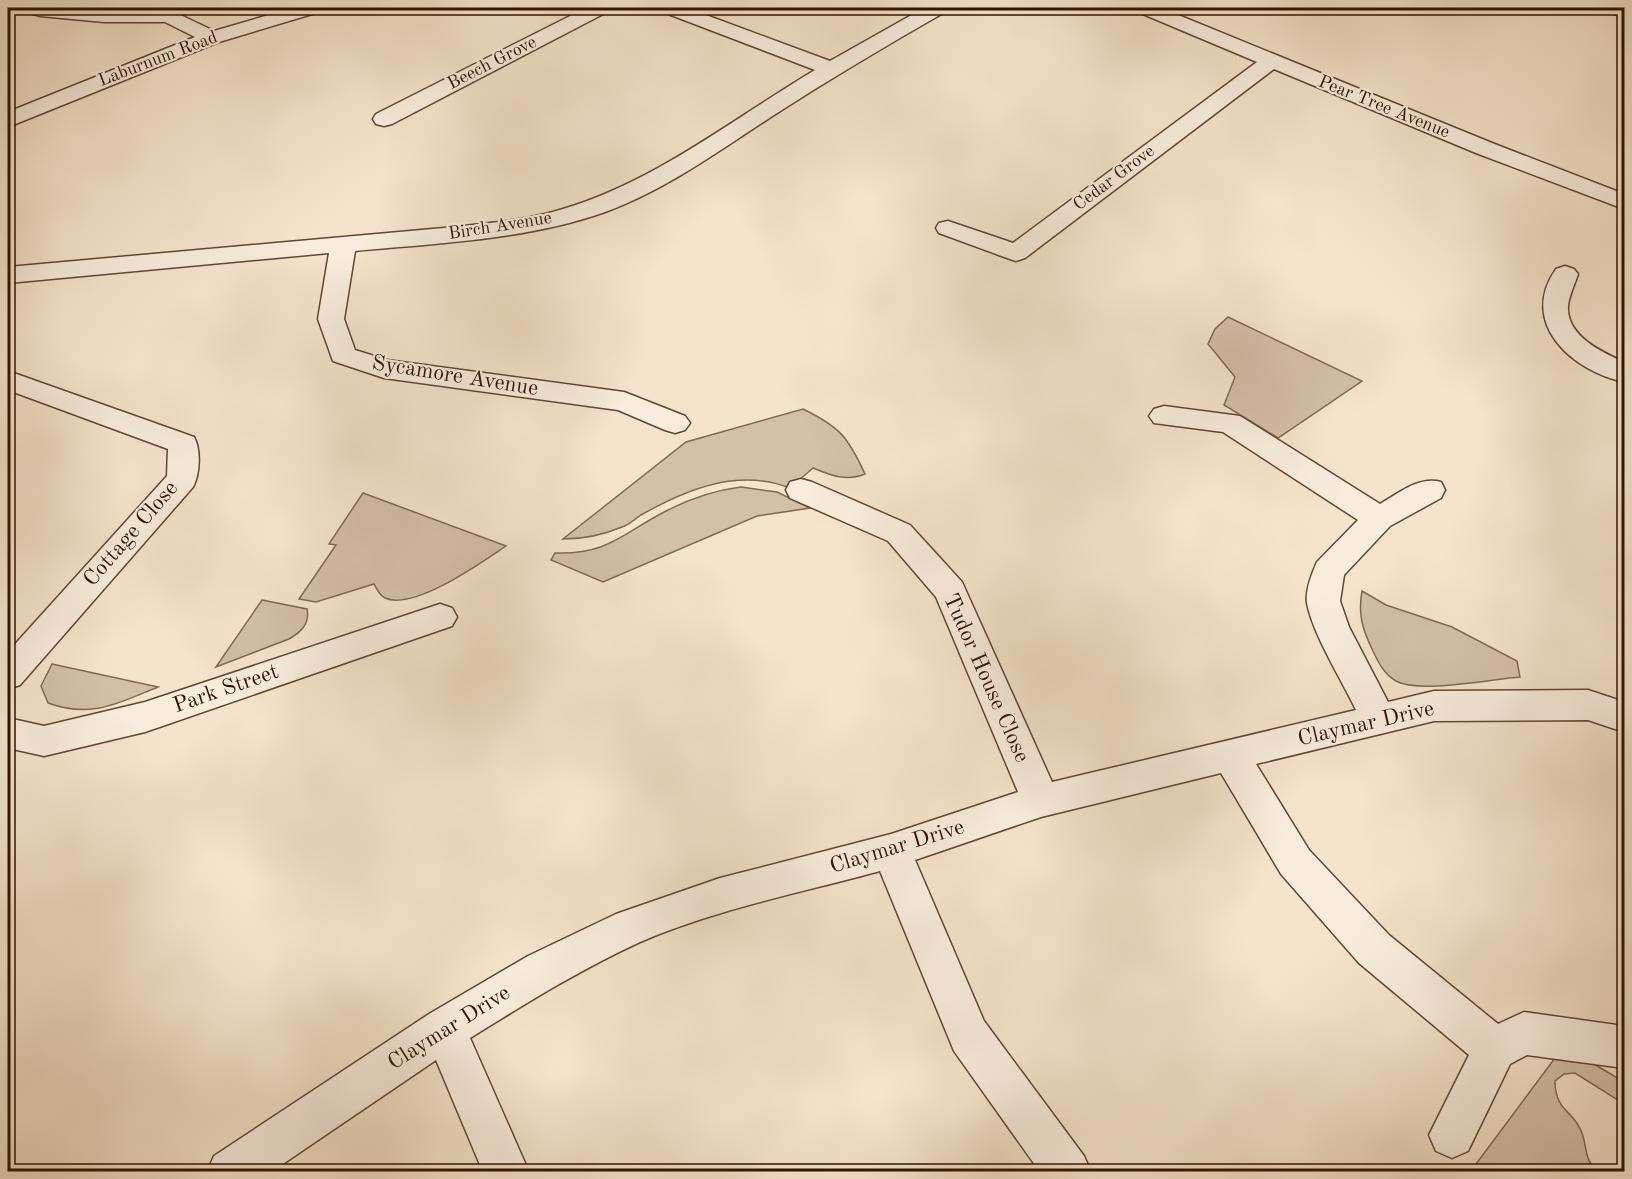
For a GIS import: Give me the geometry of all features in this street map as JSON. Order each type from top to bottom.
[{"type":"street","name":"Laburnum Road","points":[[8,120],[212,38],[312,8]]},
{"type":"street","name":"Beech Grove","points":[[384,119],[600,8]]},
{"type":"street","points":[[670,8],[830,69]]},
{"type":"street","name":"Birch Avenue","points":[[8,275],[343,246],[511,228],[572,214],[618,197],[670,171],[830,69],[938,8]]},
{"type":"street","name":"Pear Tree Avenue","points":[[1145,8],[1271,61],[1624,202]]},
{"type":"street","points":[[1614,8],[1624,11]]},
{"type":"street","points":[[40,10],[104,16],[170,16],[212,38]]},
{"type":"street","name":"Cedar Grove","points":[[948,228],[1016,253],[1271,61]]},
{"type":"street","name":"Sycamore Avenue","points":[[343,246],[331,319],[343,355],[384,369],[624,401],[675,423]]},
{"type":"street","points":[[1565,273],[1554,308],[1558,323],[1570,342],[1624,373]]},
{"type":"street","name":"Cottage Close","points":[[8,380],[183,444],[182,479],[8,675]]},
{"type":"street","points":[[1164,416],[1230,423],[1379,518]]},
{"type":"street","name":"Tudor House Close","points":[[801,490],[899,533],[950,591],[1041,801]]},
{"type":"street","points":[[1379,719],[1332,627],[1323,601],[1329,571],[1379,518],[1430,490]]},
{"type":"street","name":"Park Street","points":[[8,734],[44,741],[145,717],[440,618]]},
{"type":"street","name":"Claymar Drive","points":[[230,1172],[444,1029],[543,970],[630,927],[720,896],[891,851],[1041,801],[1434,706],[1588,705],[1624,717]]},
{"type":"street","points":[[1230,755],[1295,862],[1374,949],[1495,1049]]},
{"type":"street","points":[[891,851],[969,1036],[1068,1172]]},
{"type":"street","points":[[444,1029],[506,1172]]},
{"type":"street","points":[[1452,1136],[1495,1049],[1524,1033],[1624,1047]]},
{"type":"shaded area","points":[[1228,317],[1362,381],[1278,438],[1224,405],[1235,377],[1208,344],[1215,329]]},
{"type":"shaded area","points":[[803,409],[842,434],[865,474],[845,477],[813,468],[790,488],[771,482],[751,480],[713,484],[676,497],[615,530],[586,537],[563,539],[686,442]]},
{"type":"shaded area","points":[[741,487],[777,492],[810,508],[757,516],[603,582],[551,560],[555,553],[589,550],[614,541],[666,511],[693,499]]},
{"type":"shaded area","points":[[363,493],[506,546],[447,583],[413,598],[398,600],[385,598],[374,584],[316,602],[299,599],[336,545],[329,544]]},
{"type":"shaded area","points":[[1362,591],[1386,605],[1452,627],[1517,661],[1520,677],[1438,686],[1407,685],[1396,681],[1382,667],[1366,634],[1361,614]]},
{"type":"shaded area","points":[[262,600],[307,609],[308,614],[304,627],[289,639],[216,667]]},
{"type":"shaded area","points":[[52,664],[158,687],[104,707],[78,710],[64,708],[48,703],[41,686]]},
{"type":"shaded area","points":[[1564,1046],[1624,1082],[1624,1104],[1575,1073],[1564,1074],[1555,1081],[1558,1099],[1579,1125],[1587,1156],[1596,1171],[1470,1172]]}]
